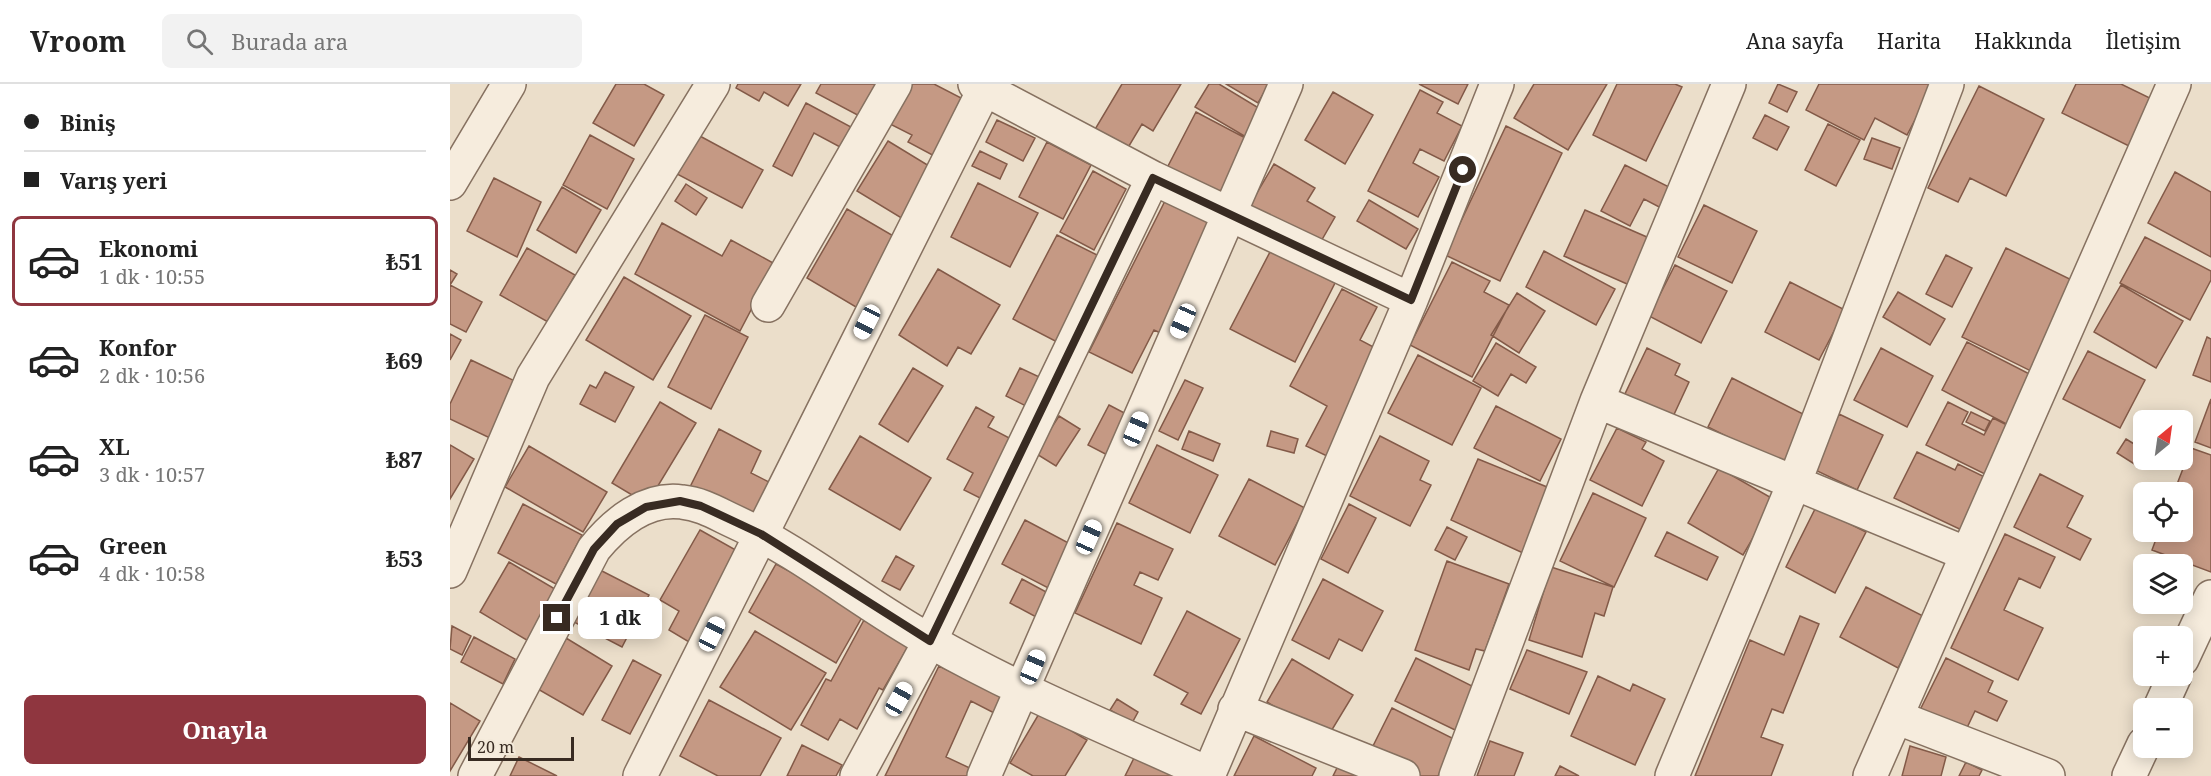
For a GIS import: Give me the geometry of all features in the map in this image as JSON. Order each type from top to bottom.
[{"type":"street","points":[[450,183],[509,84]]},
{"type":"street","points":[[450,571],[533,377],[713,84]]},
{"type":"street","points":[[768,305],[895,84]]},
{"type":"street","points":[[984,776],[1024,689],[1286,84]]},
{"type":"street","points":[[476,776],[594,549],[617,524],[646,507],[680,501],[701,506],[761,534],[930,641],[1024,689],[1209,775],[1234,709],[1411,300],[1497,84]]},
{"type":"street","points":[[1456,776],[1598,401],[1729,84]]},
{"type":"street","points":[[1672,776],[1795,481],[1947,84]]},
{"type":"street","points":[[1870,776],[2174,84]]},
{"type":"street","points":[[640,776],[982,86],[1153,178],[1411,300]]},
{"type":"street","points":[[857,776],[930,641],[1153,178]]},
{"type":"street","points":[[1598,401],[1967,554]]},
{"type":"street","points":[[2193,635],[2211,597]]},
{"type":"street","points":[[1234,709],[1402,776]]},
{"type":"street","points":[[1896,717],[2048,776]]},
{"type":"street","points":[[2129,776],[2137,758]]},
{"type":"building","points":[[616,84],[644,84],[664,95],[634,146],[593,123]]},
{"type":"building","points":[[738,84],[801,84],[788,106],[764,92],[759,101],[736,88]]},
{"type":"building","points":[[821,84],[884,84],[865,119],[816,93]]},
{"type":"building","points":[[907,84],[934,84],[967,101],[938,158],[908,142],[912,135],[888,123]]},
{"type":"building","points":[[1122,84],[1181,84],[1153,131],[1142,124],[1126,151],[1094,131]]},
{"type":"building","points":[[1209,84],[1219,84],[1262,110],[1246,137],[1195,107]]},
{"type":"building","points":[[1226,84],[1269,84],[1258,103]]},
{"type":"building","points":[[1419,84],[1468,84],[1458,104]]},
{"type":"building","points":[[1534,84],[1607,84],[1568,150],[1514,118]]},
{"type":"building","points":[[1617,84],[1675,84],[1682,87],[1646,161],[1593,135]]},
{"type":"building","points":[[1778,84],[1797,92],[1787,112],[1769,103]]},
{"type":"building","points":[[1819,84],[1934,84],[1907,135],[1875,118],[1864,140],[1806,110]]},
{"type":"building","points":[[2076,84],[2121,84],[2156,101],[2133,148],[2062,113]]},
{"type":"building","points":[[1979,86],[2044,119],[2006,196],[1970,178],[1958,202],[1928,188]]},
{"type":"building","points":[[1420,90],[1443,102],[1437,113],[1462,126],[1444,161],[1420,149],[1413,163],[1439,177],[1418,217],[1368,191]]},
{"type":"building","points":[[1333,92],[1373,115],[1345,164],[1305,140]]},
{"type":"building","points":[[806,103],[851,127],[840,147],[814,133],[792,176],[773,166]]},
{"type":"building","points":[[1196,112],[1253,142],[1223,200],[1166,170]]},
{"type":"building","points":[[1765,115],[1789,127],[1777,150],[1753,138]]},
{"type":"building","points":[[997,120],[1035,138],[1023,161],[986,142]]},
{"type":"building","points":[[1828,124],[1860,140],[1836,186],[1805,170]]},
{"type":"building","points":[[1506,126],[1562,153],[1500,281],[1445,255]]},
{"type":"building","points":[[590,135],[634,159],[607,209],[563,185]]},
{"type":"building","points":[[698,135],[763,170],[742,208],[677,174]]},
{"type":"building","points":[[1872,138],[1900,148],[1892,169],[1864,159]]},
{"type":"building","points":[[888,141],[939,172],[908,222],[857,191]]},
{"type":"building","points":[[1047,142],[1091,165],[1063,219],[1019,197]]},
{"type":"building","points":[[980,151],[1007,164],[1000,179],[972,166]]},
{"type":"building","points":[[1274,164],[1315,188],[1307,201],[1335,217],[1320,243],[1248,208]]},
{"type":"building","points":[[1625,165],[1673,189],[1663,209],[1644,199],[1630,226],[1601,211]]},
{"type":"building","points":[[1093,171],[1126,189],[1094,250],[1060,232]]},
{"type":"building","points":[[2175,172],[2211,192],[2211,257],[2148,223]]},
{"type":"building","points":[[494,178],[541,202],[517,257],[467,231]]},
{"type":"building","points":[[978,183],[1038,213],[1010,267],[951,237]]},
{"type":"building","points":[[686,184],[707,198],[696,215],[675,201]]},
{"type":"building","points":[[562,187],[601,210],[576,253],[537,230]]},
{"type":"building","points":[[1166,199],[1222,227],[1167,336],[1154,330],[1132,373],[1089,352]]},
{"type":"building","points":[[1369,200],[1418,229],[1406,249],[1357,221]]},
{"type":"building","points":[[1704,205],[1757,231],[1732,283],[1678,257]]},
{"type":"building","points":[[847,209],[902,241],[861,310],[807,278]]},
{"type":"building","points":[[1585,210],[1656,241],[1636,288],[1564,256]]},
{"type":"building","points":[[662,223],[722,256],[731,240],[775,264],[740,331],[635,274]]},
{"type":"building","points":[[1057,235],[1103,258],[1059,343],[1013,319]]},
{"type":"building","points":[[2145,237],[2211,271],[2211,280],[2190,320],[2120,283]]},
{"type":"building","points":[[527,248],[575,275],[548,322],[500,295]]},
{"type":"building","points":[[2006,248],[2082,285],[2037,374],[1962,337]]},
{"type":"building","points":[[1271,250],[1335,283],[1295,362],[1230,329]]},
{"type":"building","points":[[1544,251],[1615,289],[1596,325],[1526,287]]},
{"type":"building","points":[[1946,255],[1972,268],[1952,307],[1926,294]]},
{"type":"building","points":[[1452,262],[1490,281],[1484,292],[1509,305],[1472,377],[1410,345]]},
{"type":"building","points":[[1675,265],[1727,291],[1701,343],[1649,316]]},
{"type":"building","points":[[938,269],[1000,305],[971,354],[958,347],[947,366],[899,335]]},
{"type":"building","points":[[450,270],[457,274],[450,285]]},
{"type":"building","points":[[624,277],[691,316],[653,380],[586,340]]},
{"type":"building","points":[[1790,282],[1845,310],[1819,360],[1765,332]]},
{"type":"building","points":[[450,285],[482,302],[466,332],[450,324]]},
{"type":"building","points":[[2121,285],[2183,321],[2156,368],[2094,332]]},
{"type":"building","points":[[1342,289],[1377,307],[1360,340],[1383,352],[1329,457],[1306,446],[1327,406],[1290,386]]},
{"type":"building","points":[[1898,292],[1945,319],[1930,345],[1883,317]]},
{"type":"building","points":[[1517,293],[1545,311],[1519,353],[1491,335]]},
{"type":"building","points":[[705,315],[748,337],[711,409],[668,387]]},
{"type":"building","points":[[450,334],[461,340],[450,360]]},
{"type":"building","points":[[2207,337],[2211,339],[2211,382],[2193,375]]},
{"type":"building","points":[[1967,342],[2039,379],[2014,428],[1942,390]]},
{"type":"building","points":[[1496,343],[1536,367],[1526,383],[1511,374],[1498,396],[1473,381]]},
{"type":"building","points":[[1647,348],[1680,364],[1675,375],[1689,382],[1671,421],[1623,398]]},
{"type":"building","points":[[1881,348],[1933,376],[1907,427],[1854,400]]},
{"type":"building","points":[[2088,351],[2145,380],[2120,428],[2063,399]]},
{"type":"building","points":[[1418,355],[1481,388],[1452,445],[1388,413]]},
{"type":"building","points":[[471,360],[519,383],[492,439],[450,419],[450,404]]},
{"type":"building","points":[[913,368],[943,386],[908,442],[879,424]]},
{"type":"building","points":[[1020,368],[1048,381],[1034,410],[1006,396]]},
{"type":"building","points":[[605,372],[634,387],[615,422],[580,404],[590,385],[596,388]]},
{"type":"building","points":[[1732,378],[1809,417],[1784,465],[1708,427]]},
{"type":"building","points":[[1185,380],[1203,388],[1178,440],[1159,431]]},
{"type":"building","points":[[2211,399],[2211,448],[2195,442]]},
{"type":"building","points":[[660,402],[696,423],[647,504],[612,483]]},
{"type":"building","points":[[1948,402],[1968,412],[1962,424],[1984,435],[1993,418],[2019,431],[1995,479],[1926,445]]},
{"type":"building","points":[[1109,405],[1136,419],[1115,459],[1088,445]]},
{"type":"building","points":[[1496,406],[1561,439],[1540,481],[1474,448]]},
{"type":"building","points":[[976,407],[994,417],[988,427],[1017,442],[986,501],[964,490],[973,473],[947,459]]},
{"type":"building","points":[[1971,412],[1990,421],[1985,431],[1966,422]]},
{"type":"building","points":[[1839,414],[1883,435],[1857,490],[1813,469]]},
{"type":"building","points":[[1059,416],[1080,429],[1056,466],[1035,453]]},
{"type":"building","points":[[1617,428],[1646,442],[1642,449],[1664,461],[1642,506],[1590,480]]},
{"type":"building","points":[[719,429],[761,451],[751,473],[771,483],[750,525],[687,493]]},
{"type":"building","points":[[1189,431],[1220,444],[1213,461],[1182,449]]},
{"type":"building","points":[[1271,431],[1298,439],[1294,453],[1267,446]]},
{"type":"building","points":[[860,436],[931,478],[900,530],[829,489]]},
{"type":"building","points":[[1380,436],[1429,461],[1420,480],[1431,485],[1410,526],[1350,496]]},
{"type":"building","points":[[2126,439],[2133,443],[2133,463],[2117,453]]},
{"type":"building","points":[[450,445],[474,459],[450,499]]},
{"type":"building","points":[[1157,445],[1218,475],[1190,533],[1129,503]]},
{"type":"building","points":[[529,446],[607,492],[583,532],[505,487]]},
{"type":"building","points":[[2193,449],[2211,455],[2211,572],[2193,565],[2193,554],[2163,554],[2152,550],[2155,542],[2193,542],[2193,482],[2178,482],[2182,470],[2193,470]]},
{"type":"building","points":[[1917,452],[1955,470],[1958,464],[1995,482],[1970,534],[1894,498]]},
{"type":"building","points":[[1478,459],[1552,489],[1523,553],[1451,520]]},
{"type":"building","points":[[1719,468],[1775,500],[1743,555],[1688,523]]},
{"type":"building","points":[[2040,474],[2083,496],[2067,527],[2091,539],[2080,560],[2014,527]]},
{"type":"building","points":[[1249,479],[1305,508],[1275,565],[1219,536]]},
{"type":"building","points":[[1593,493],[1646,518],[1614,587],[1560,561]]},
{"type":"building","points":[[523,504],[582,535],[556,584],[498,553]]},
{"type":"building","points":[[1349,504],[1376,518],[1348,573],[1321,559]]},
{"type":"building","points":[[1816,507],[1866,532],[1835,593],[1786,567]]},
{"type":"building","points":[[1025,520],[1078,548],[1056,592],[1002,564]]},
{"type":"building","points":[[1117,523],[1173,549],[1158,580],[1140,572],[1134,585],[1162,598],[1141,644],[1075,613]]},
{"type":"building","points":[[1447,527],[1467,537],[1455,560],[1435,550]]},
{"type":"building","points":[[700,530],[741,553],[689,642],[669,630],[679,611],[660,600]]},
{"type":"building","points":[[1667,532],[1718,557],[1707,580],[1655,556]]},
{"type":"building","points":[[2005,534],[2055,557],[2040,588],[2019,578],[2004,610],[2043,628],[2018,680],[1951,648]]},
{"type":"building","points":[[896,556],[914,566],[900,590],[882,581]]},
{"type":"building","points":[[1447,561],[1509,584],[1485,651],[1476,649],[1469,670],[1415,650]]},
{"type":"building","points":[[509,562],[560,592],[530,642],[480,612]]},
{"type":"building","points":[[776,564],[865,612],[836,663],[749,612]]},
{"type":"building","points":[[1551,567],[1613,587],[1604,616],[1595,613],[1582,657],[1529,640]]},
{"type":"building","points":[[600,570],[649,595],[622,647],[572,621]]},
{"type":"building","points":[[1022,579],[1050,594],[1038,618],[1010,603]]},
{"type":"building","points":[[1323,579],[1383,611],[1362,651],[1339,639],[1329,659],[1292,640]]},
{"type":"building","points":[[1866,587],[1925,617],[1898,668],[1840,637]]},
{"type":"building","points":[[1187,611],[1240,639],[1201,714],[1181,704],[1188,693],[1154,675]]},
{"type":"building","points":[[1800,616],[1819,624],[1783,713],[1772,709],[1761,737],[1783,745],[1771,776],[1695,776],[1750,640],[1784,655]]},
{"type":"building","points":[[864,620],[909,645],[883,690],[879,688],[857,729],[840,719],[828,740],[801,725],[826,679],[831,681]]},
{"type":"building","points":[[452,626],[471,636],[462,655],[450,649]]},
{"type":"building","points":[[755,631],[826,673],[791,730],[720,687]]},
{"type":"building","points":[[474,637],[515,659],[503,684],[461,662]]},
{"type":"building","points":[[566,638],[612,666],[583,715],[536,688]]},
{"type":"building","points":[[1527,650],[1587,672],[1569,714],[1510,689]]},
{"type":"building","points":[[1416,658],[1476,688],[1455,730],[1395,701]]},
{"type":"building","points":[[1946,658],[1993,681],[1988,692],[2007,701],[1997,721],[1975,711],[1964,734],[1919,712]]},
{"type":"building","points":[[1292,659],[1353,695],[1327,738],[1267,702]]},
{"type":"building","points":[[633,660],[661,675],[630,734],[602,720]]},
{"type":"building","points":[[939,666],[1006,699],[998,715],[971,701],[946,757],[972,769],[968,776],[885,776]]},
{"type":"building","points":[[1598,676],[1630,691],[1633,684],[1665,699],[1635,765],[1571,736]]},
{"type":"building","points":[[1117,699],[1138,712],[1132,723],[1110,710]]},
{"type":"building","points":[[709,700],[781,738],[760,776],[718,776],[680,756]]},
{"type":"building","points":[[450,703],[480,721],[450,771]]},
{"type":"building","points":[[1392,708],[1456,740],[1438,776],[1418,776],[1370,752]]},
{"type":"building","points":[[1040,712],[1087,740],[1065,776],[1033,776],[1010,763]]},
{"type":"building","points":[[1254,736],[1316,768],[1312,776],[1234,776]]},
{"type":"building","points":[[1490,741],[1523,753],[1514,776],[1477,776]]},
{"type":"building","points":[[802,745],[842,765],[836,776],[787,776]]},
{"type":"building","points":[[1910,746],[1946,757],[1941,776],[1902,776]]},
{"type":"building","points":[[1135,756],[1175,776],[1125,776]]},
{"type":"building","points":[[519,757],[557,776],[510,776]]},
{"type":"building","points":[[1966,762],[1982,770],[1979,776],[1959,776]]},
{"type":"building","points":[[1338,766],[1358,776],[1333,776]]},
{"type":"building","points":[[1560,766],[1579,776],[1555,776]]},
{"type":"route","points":[[557,618],[594,549],[604,536],[631,514],[646,507],[680,501],[701,506],[761,534],[930,641],[1153,178],[1411,300],[1463,170]]}]
